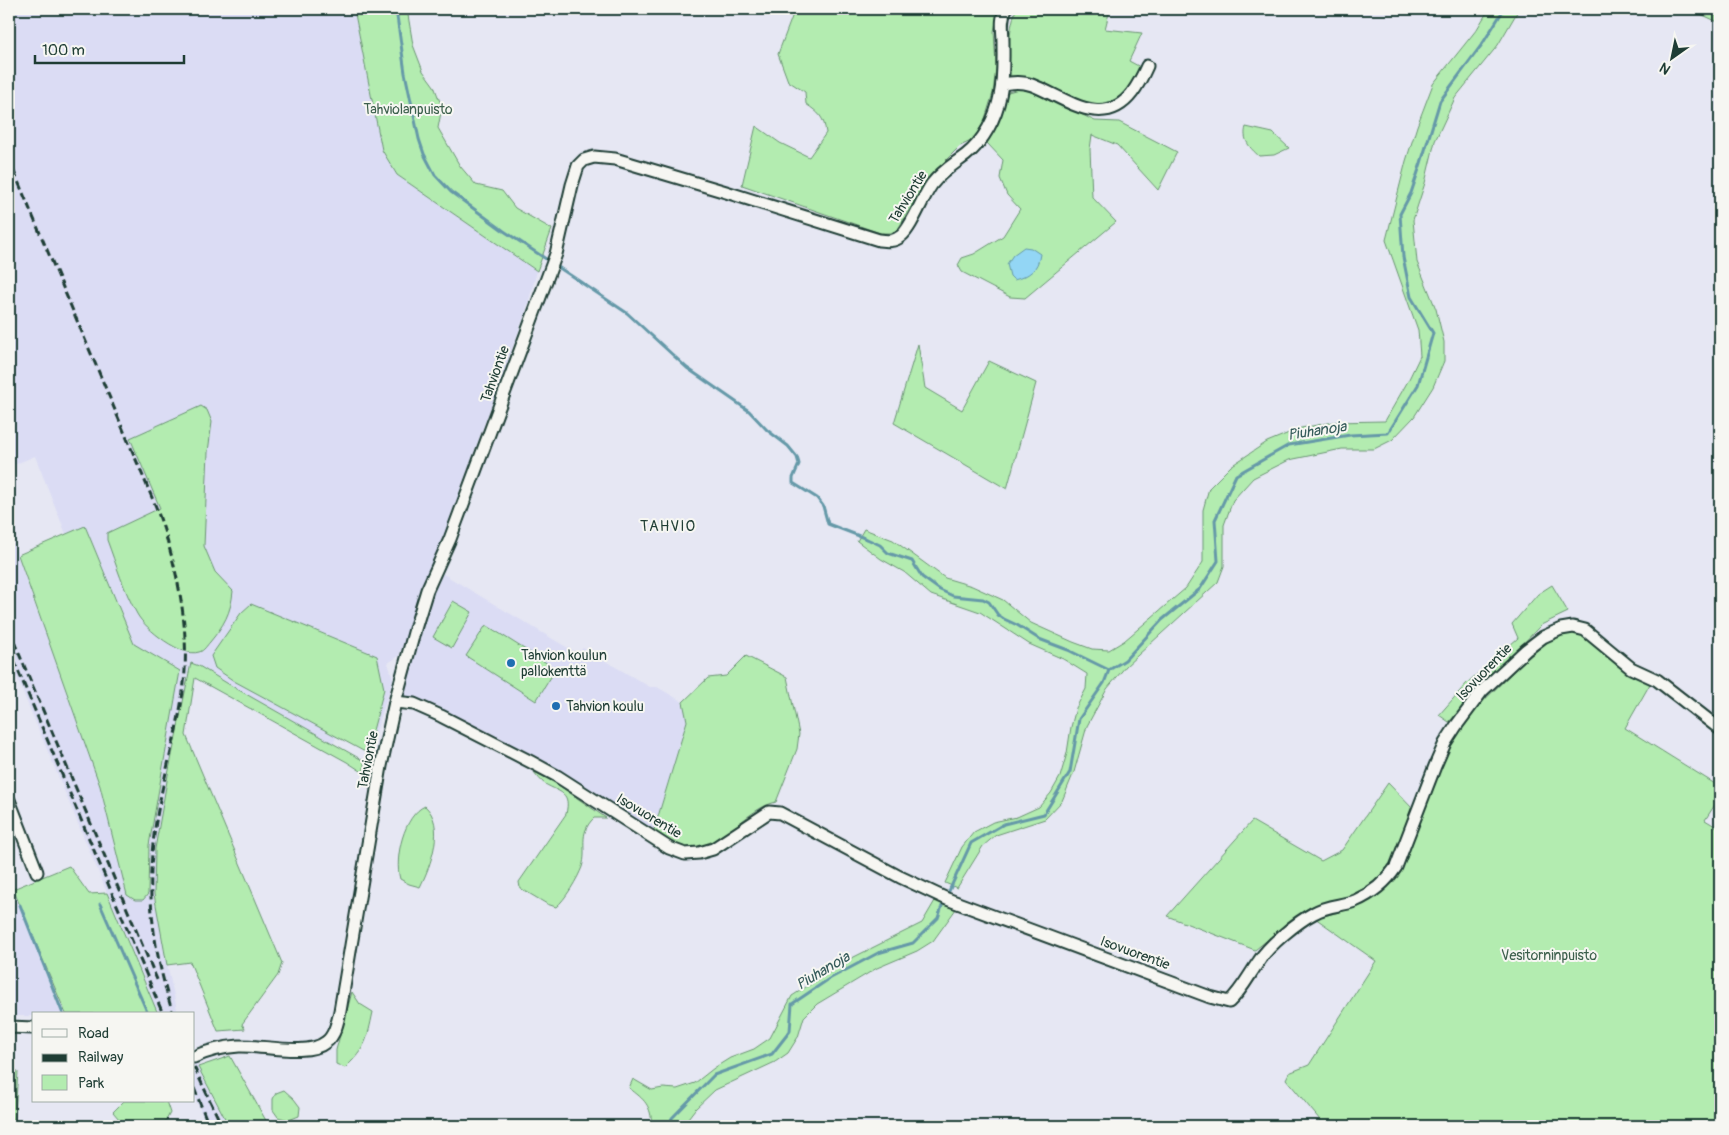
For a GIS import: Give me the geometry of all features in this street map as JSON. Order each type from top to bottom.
[{"type":"street","name":"Tahviontie","points":[[195,1057],[215,1050],[239,1046],[308,1048],[327,1042],[335,1029],[340,1011],[381,766],[395,702],[427,590],[450,539],[556,254],[578,166],[584,160],[594,157],[615,159],[879,240],[896,240],[903,235],[924,196],[942,172],[976,146],[984,134],[996,108],[1002,84],[1002,19],[1006,9]]},
{"type":"street","points":[[1002,84],[1013,82],[1032,85],[1067,102],[1087,109],[1098,110],[1111,108],[1121,103],[1132,93],[1148,66]]},
{"type":"street","name":"Isovuorentie","points":[[395,702],[414,704],[531,762],[557,776],[670,848],[686,854],[699,854],[713,849],[769,812],[780,813],[947,899],[1210,997],[1229,1002],[1236,996],[1260,959],[1295,925],[1322,908],[1354,901],[1366,895],[1389,877],[1396,867],[1445,743],[1482,691],[1526,650],[1543,637],[1561,628],[1574,627],[1585,630],[1631,668],[1657,680],[1720,729]]},
{"type":"street","points":[[9,800],[37,872]]},
{"type":"street","points":[[9,1027],[32,1028]]},
{"type":"shaded area","points":[[9,9],[354,9],[382,150],[397,175],[537,271],[526,311],[399,656],[388,663],[393,679],[375,735],[369,747],[364,747],[339,733],[331,747],[203,674],[188,672],[154,894],[178,1012],[157,1012],[9,659],[9,532],[100,786],[127,895],[148,894],[149,845],[178,670],[134,645],[85,527],[66,534],[35,456],[9,467]]},
{"type":"shaded area","name":"Tahvion koulu","points":[[440,572],[578,654],[583,648],[650,687],[657,687],[683,702],[687,721],[653,833],[401,699],[421,624]]},
{"type":"shaded area","points":[[9,879],[65,1012],[32,1012],[32,1016],[9,1016]]},
{"type":"shaded area","points":[[195,1059],[214,1100],[229,1126],[207,1126],[195,1098]]},
{"type":"green space","name":"Tahviolanpuisto","points":[[354,9],[407,9],[413,45],[423,71],[434,86],[442,107],[438,128],[460,166],[476,185],[502,191],[515,208],[552,229],[537,271],[397,175],[382,150]]},
{"type":"green space","points":[[795,9],[999,9],[994,31],[996,67],[993,93],[984,122],[973,140],[960,146],[929,177],[898,229],[891,233],[880,233],[742,185],[756,126],[780,143],[809,157],[826,133],[820,116],[806,104],[805,92],[788,81],[778,54]]},
{"type":"green space","points":[[1016,9],[1110,9],[1105,29],[1142,33],[1129,61],[1142,68],[1126,94],[1115,102],[1103,105],[1092,105],[1080,101],[1034,79],[1011,78],[1009,43]]},
{"type":"green space","points":[[1489,9],[1519,9],[1498,45],[1455,98],[1435,141],[1425,183],[1413,220],[1417,262],[1436,309],[1444,342],[1444,361],[1433,387],[1414,417],[1392,440],[1374,449],[1342,449],[1289,460],[1253,478],[1233,500],[1224,525],[1224,566],[1218,582],[1126,666],[1107,689],[1087,726],[1074,772],[1062,801],[1045,819],[996,835],[983,846],[957,888],[945,883],[962,847],[974,832],[993,822],[1017,817],[1039,807],[1051,793],[1060,777],[1076,708],[1086,689],[1087,674],[1063,659],[1029,644],[980,612],[931,595],[904,572],[881,559],[857,541],[864,529],[893,540],[945,578],[972,586],[1003,600],[1031,623],[1073,642],[1092,649],[1109,650],[1124,641],[1186,588],[1203,562],[1203,510],[1209,488],[1231,466],[1267,442],[1301,428],[1334,422],[1385,421],[1420,356],[1418,330],[1386,240],[1406,161],[1433,84],[1477,29]]},
{"type":"green space","points":[[1690,9],[1720,9],[1720,23]]},
{"type":"green space","points":[[1019,89],[1035,92],[1095,121],[1119,122],[1177,152],[1158,190],[1117,145],[1092,135],[1090,149],[1092,197],[1116,222],[1025,298],[1010,297],[962,272],[958,265],[962,258],[974,254],[1003,236],[1020,209],[1007,195],[1000,178],[1003,160],[987,143],[997,124],[1008,92]]},
{"type":"green space","points":[[1246,127],[1273,133],[1289,148],[1274,155],[1259,156],[1246,140]]},
{"type":"green space","points":[[918,344],[925,388],[962,410],[989,361],[1036,383],[1007,489],[894,423]]},
{"type":"green space","points":[[201,406],[207,410],[212,422],[208,452],[204,546],[215,572],[233,591],[229,612],[219,630],[202,650],[192,653],[174,647],[141,620],[124,587],[107,540],[107,533],[160,508],[130,438]]},
{"type":"green space","points":[[85,526],[134,644],[180,671],[149,845],[148,894],[143,900],[135,900],[127,895],[100,786],[18,555]]},
{"type":"green space","points":[[1552,585],[1568,612],[1541,625],[1449,722],[1439,715],[1467,683],[1518,638],[1512,624],[1538,594]]},
{"type":"green space","points":[[453,601],[472,612],[452,648],[433,637]]},
{"type":"green space","points":[[251,604],[377,656],[384,689],[367,753],[234,681],[215,668],[211,656],[241,613]]},
{"type":"green space","name":"Tahvion koulun pallokenttä","points":[[486,625],[556,669],[536,701],[466,656]]},
{"type":"green space","name":"Vesitorninpuisto","points":[[1563,634],[1579,634],[1591,640],[1650,684],[1625,728],[1720,787],[1720,797],[1705,820],[1720,829],[1720,1126],[1325,1126],[1286,1079],[1289,1073],[1309,1065],[1376,961],[1315,918],[1357,906],[1377,895],[1386,886],[1405,861],[1449,744],[1467,717],[1520,665],[1548,641]]},
{"type":"green space","points":[[746,656],[787,677],[799,734],[797,749],[776,802],[764,806],[710,843],[698,847],[685,847],[673,844],[653,833],[687,721],[683,702],[708,678],[726,676]]},
{"type":"green space","points":[[191,663],[364,761],[364,773],[195,678],[186,735],[282,963],[278,975],[242,1024],[245,1029],[218,1031],[190,962],[167,965],[154,894],[155,849]]},
{"type":"green space","points":[[534,772],[554,782],[606,818],[594,818],[589,824],[584,836],[584,860],[582,867],[571,888],[556,907],[547,904],[520,888],[519,882],[566,814],[567,807],[566,797],[545,784]]},
{"type":"green space","points":[[1388,783],[1414,810],[1390,869],[1371,885],[1344,898],[1314,906],[1292,920],[1255,950],[1167,916],[1252,821],[1321,861],[1342,850]]},
{"type":"green space","points":[[425,806],[435,824],[436,834],[432,857],[420,887],[400,879],[398,860],[402,838],[411,818]]},
{"type":"green space","points":[[69,866],[89,894],[107,893],[157,1012],[65,1012],[13,889]]},
{"type":"green space","points":[[936,899],[956,909],[933,941],[917,951],[877,968],[817,1004],[804,1017],[798,1037],[788,1053],[775,1062],[715,1090],[695,1109],[682,1126],[652,1126],[649,1108],[629,1088],[633,1079],[652,1090],[663,1088],[677,1089],[695,1083],[730,1058],[754,1049],[770,1038],[792,996],[848,960],[922,923]]},
{"type":"green space","points":[[352,992],[360,1004],[373,1012],[362,1049],[345,1068],[336,1064],[336,1050]]},
{"type":"green space","points":[[230,1056],[269,1126],[229,1126],[198,1067]]},
{"type":"green space","points":[[9,1071],[18,1072],[14,1126],[9,1126]]},
{"type":"green space","points":[[284,1090],[300,1107],[299,1116],[289,1120],[278,1117],[273,1110],[273,1099],[276,1093]]},
{"type":"green space","points":[[123,1102],[166,1102],[170,1113],[163,1126],[125,1126],[113,1112]]},
{"type":"water","points":[[1024,247],[1031,248],[1040,254],[1039,260],[1032,272],[1014,280],[1010,276],[1007,264],[1013,255]]},
{"type":"waterway","points":[[396,9],[405,73],[419,139],[424,154],[435,175],[451,192],[546,259]]},
{"type":"waterway","name":"Piuhanoja","points":[[949,891],[971,843],[1004,824],[1044,814],[1070,772],[1079,719],[1104,683],[1109,670],[1125,660],[1162,620],[1200,589],[1218,561],[1215,520],[1236,475],[1289,445],[1350,435],[1388,433],[1418,385],[1433,333],[1411,297],[1403,257],[1400,214],[1411,193],[1440,101],[1483,43],[1504,9]]},
{"type":"waterway","points":[[558,267],[627,313],[687,368],[749,411],[767,430],[788,446],[797,457],[799,464],[793,478],[793,483],[817,498],[823,506],[828,524],[880,545],[888,553],[912,561],[922,577],[940,590],[953,596],[983,599],[989,602],[998,615],[1039,639],[1068,650],[1109,670]]},
{"type":"waterway","points":[[100,904],[147,1012]]},
{"type":"waterway","points":[[20,905],[62,1012]]},
{"type":"waterway","name":"Piuhanoja","points":[[669,1126],[672,1118],[714,1075],[772,1054],[790,1031],[792,1004],[829,979],[878,953],[913,943],[938,918],[942,906]]},
{"type":"railway","points":[[9,160],[156,507],[179,587],[184,629],[184,686],[154,833],[151,885],[152,910],[159,961],[172,1012]]},
{"type":"railway","points":[[9,630],[158,982]]},
{"type":"railway","points":[[9,649],[162,1012]]},
{"type":"railway","points":[[195,1069],[222,1126]]},
{"type":"railway","points":[[195,1091],[209,1126]]},
{"type":"place","name":"Tahvion koulun pallokenttä","points":[[511,663]]},
{"type":"place","name":"Tahvion koulu","points":[[556,706]]},
{"type":"district","name":"TAHVIO","points":[[668,526]]}]
